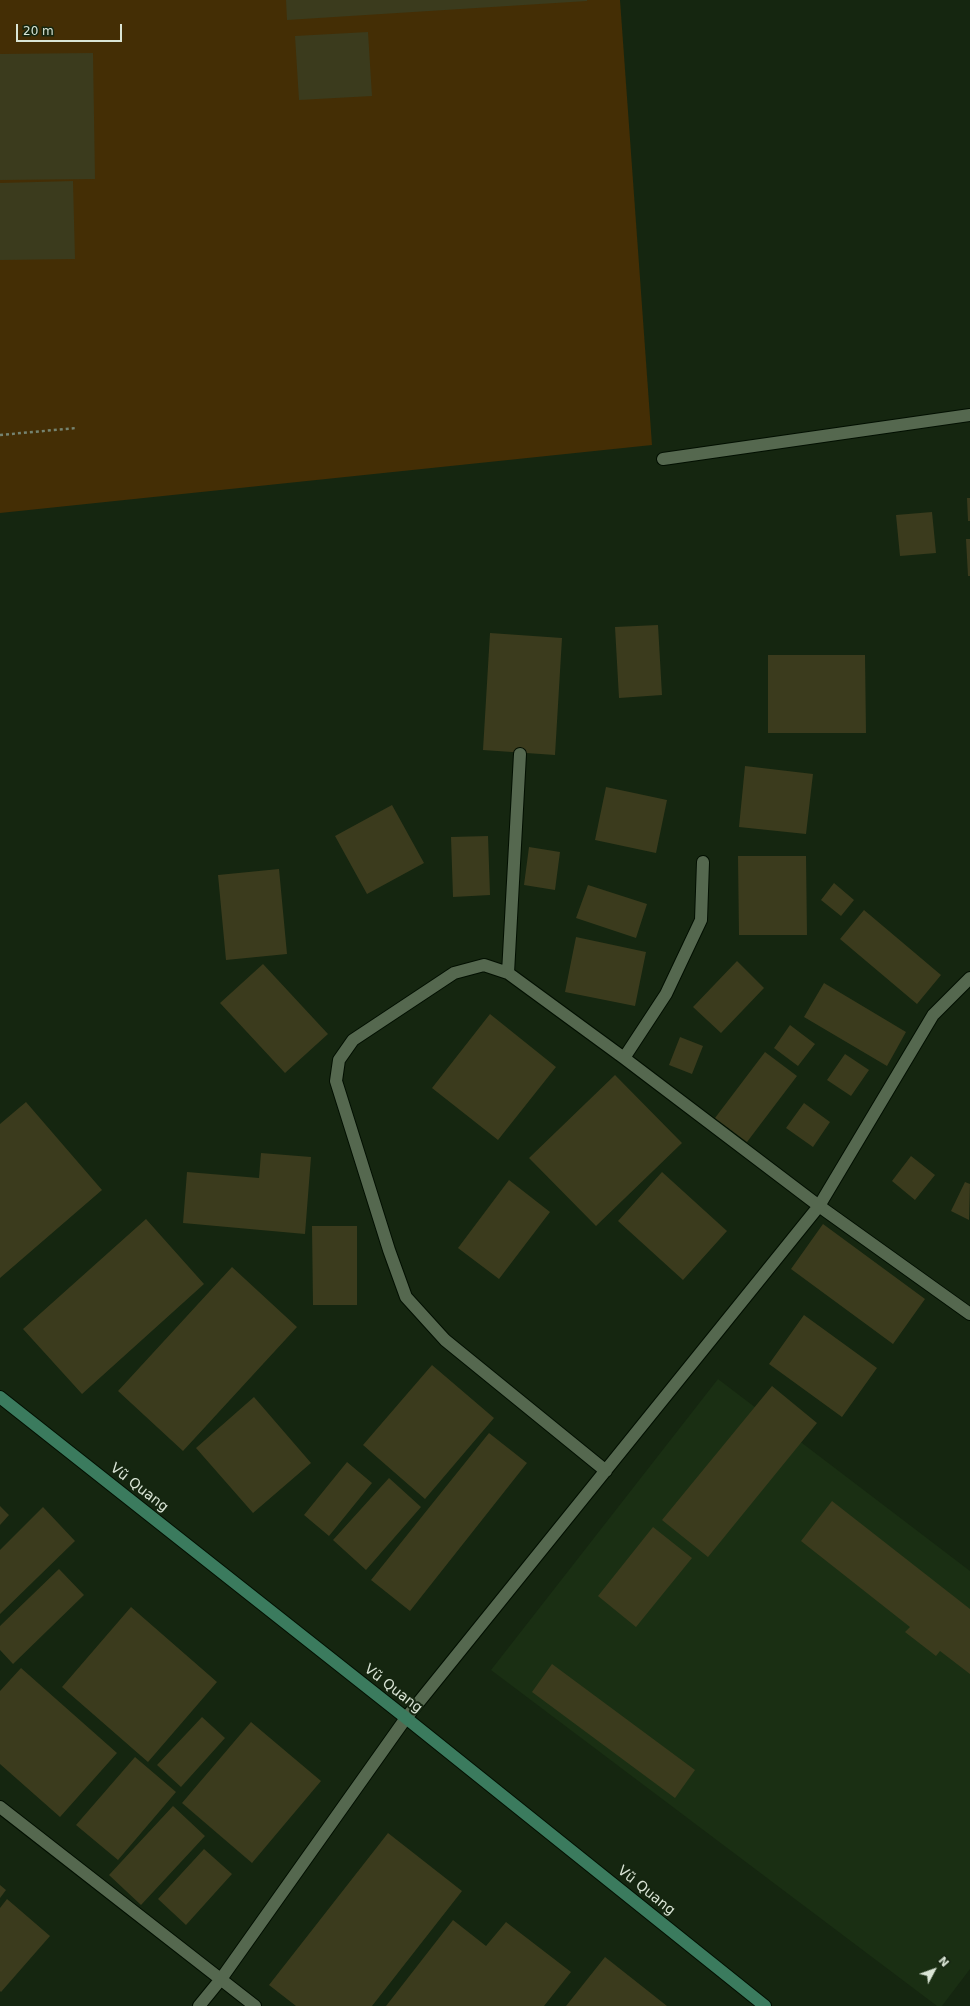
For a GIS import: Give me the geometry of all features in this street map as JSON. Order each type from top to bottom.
[{"type":"main road","name":"Vũ Quang","points":[[0,1397],[406,1718],[765,2006]]},
{"type":"street","points":[[664,459],[970,415]]},
{"type":"street","points":[[508,973],[520,754]]},
{"type":"street","points":[[624,1058],[666,994],[701,920],[703,862]]},
{"type":"street","points":[[606,1472],[445,1340],[406,1297],[389,1250],[336,1081],[339,1060],[353,1040],[454,973],[484,965],[508,973],[624,1058],[819,1206],[970,1314]]},
{"type":"street","points":[[199,2006],[221,1979],[406,1718],[606,1472],[819,1206],[934,1015],[970,978]]},
{"type":"street","points":[[0,1808],[255,2006]]},
{"type":"path","points":[[0,435],[76,428]]},
{"type":"shaded area","points":[[0,0],[620,0],[652,445],[0,513]]},
{"type":"shaded area","points":[[718,1379],[970,1571],[970,1969],[942,2006],[937,2006],[491,1670]]},
{"type":"building","points":[[286,0],[587,0],[587,1],[287,20]]},
{"type":"building","points":[[368,32],[372,96],[299,100],[295,36]]},
{"type":"building","points":[[93,53],[95,179],[0,180],[0,54]]},
{"type":"building","points":[[73,181],[75,259],[0,260],[0,183]]},
{"type":"building","points":[[967,498],[970,498],[970,521],[968,521]]},
{"type":"building","points":[[932,512],[936,553],[900,556],[896,515]]},
{"type":"building","points":[[966,539],[970,539],[970,576],[968,576]]},
{"type":"building","points":[[658,625],[662,695],[619,698],[615,627]]},
{"type":"building","points":[[490,633],[562,638],[555,755],[483,750]]},
{"type":"building","points":[[768,655],[865,655],[866,733],[768,733]]},
{"type":"building","points":[[745,766],[813,774],[806,834],[739,827]]},
{"type":"building","points":[[606,787],[667,800],[656,853],[595,840]]},
{"type":"building","points":[[392,805],[424,863],[367,894],[335,836]]},
{"type":"building","points":[[488,836],[490,895],[453,897],[451,837]]},
{"type":"building","points":[[529,847],[560,852],[555,890],[524,885]]},
{"type":"building","points":[[738,856],[806,856],[807,935],[739,935]]},
{"type":"building","points":[[279,869],[287,954],[226,960],[218,875]]},
{"type":"building","points":[[834,883],[854,900],[841,916],[821,900]]},
{"type":"building","points":[[588,885],[647,904],[636,938],[576,918]]},
{"type":"building","points":[[864,910],[941,975],[917,1004],[840,939]]},
{"type":"building","points":[[576,937],[646,952],[635,1006],[565,992]]},
{"type":"building","points":[[737,961],[764,988],[721,1033],[693,1007]]},
{"type":"building","points":[[263,964],[328,1034],[285,1073],[220,1003]]},
{"type":"building","points":[[824,983],[906,1032],[887,1066],[804,1017]]},
{"type":"building","points":[[490,1014],[556,1067],[498,1140],[432,1088]]},
{"type":"building","points":[[790,1025],[815,1044],[798,1066],[774,1048]]},
{"type":"building","points":[[680,1037],[703,1046],[692,1074],[669,1065]]},
{"type":"building","points":[[765,1052],[797,1076],[747,1142],[715,1118]]},
{"type":"building","points":[[845,1054],[869,1070],[851,1096],[827,1080]]},
{"type":"building","points":[[615,1075],[682,1143],[596,1226],[529,1158]]},
{"type":"building","points":[[26,1102],[102,1190],[0,1278],[0,1124]]},
{"type":"building","points":[[804,1103],[830,1122],[813,1147],[786,1128]]},
{"type":"building","points":[[261,1153],[311,1157],[305,1234],[183,1223],[187,1172],[259,1178]]},
{"type":"building","points":[[911,1156],[935,1175],[915,1200],[892,1181]]},
{"type":"building","points":[[662,1172],[727,1231],[683,1280],[618,1221]]},
{"type":"building","points":[[509,1180],[550,1212],[499,1279],[458,1248]]},
{"type":"building","points":[[965,1182],[970,1184],[969,1220],[951,1211]]},
{"type":"building","points":[[146,1219],[204,1284],[82,1394],[23,1329]]},
{"type":"building","points":[[823,1224],[925,1299],[893,1344],[791,1269]]},
{"type":"building","points":[[312,1226],[357,1226],[357,1305],[313,1305]]},
{"type":"building","points":[[232,1267],[297,1327],[183,1451],[118,1391]]},
{"type":"building","points":[[804,1315],[877,1368],[842,1417],[769,1364]]},
{"type":"building","points":[[432,1365],[494,1418],[425,1499],[363,1445]]},
{"type":"building","points":[[772,1386],[817,1423],[708,1557],[662,1520]]},
{"type":"building","points":[[254,1397],[311,1463],[253,1513],[196,1448]]},
{"type":"building","points":[[489,1433],[527,1463],[410,1611],[371,1580]]},
{"type":"building","points":[[347,1462],[372,1483],[329,1536],[304,1515]]},
{"type":"building","points":[[389,1478],[421,1507],[366,1570],[333,1540]]},
{"type":"building","points":[[832,1501],[970,1609],[970,1674],[940,1651],[936,1656],[905,1632],[910,1627],[801,1541]]},
{"type":"building","points":[[0,1506],[9,1515],[0,1525]]},
{"type":"building","points":[[43,1507],[75,1541],[0,1614],[0,1550]]},
{"type":"building","points":[[653,1527],[692,1558],[636,1627],[598,1596]]},
{"type":"building","points":[[59,1569],[84,1595],[13,1664],[0,1650],[0,1626]]},
{"type":"building","points":[[131,1607],[217,1682],[148,1762],[62,1687]]},
{"type":"building","points":[[552,1664],[695,1770],[675,1798],[532,1692]]},
{"type":"building","points":[[21,1668],[117,1753],[60,1817],[0,1764],[0,1691]]},
{"type":"building","points":[[202,1717],[225,1738],[181,1787],[157,1765]]},
{"type":"building","points":[[251,1722],[321,1781],[252,1863],[182,1803]]},
{"type":"building","points":[[135,1757],[176,1792],[118,1860],[76,1825]]},
{"type":"building","points":[[173,1806],[205,1836],[141,1905],[109,1875]]},
{"type":"building","points":[[388,1833],[462,1891],[372,2006],[296,2006],[269,1985]]},
{"type":"building","points":[[204,1849],[232,1874],[186,1925],[158,1899]]},
{"type":"building","points":[[0,1885],[6,1890],[0,1898]]},
{"type":"building","points":[[7,1899],[50,1936],[1,1992],[0,1908]]},
{"type":"building","points":[[453,1920],[486,1946],[506,1922],[571,1972],[544,2006],[386,2006]]},
{"type":"building","points":[[605,1957],[667,2006],[566,2006]]}]
